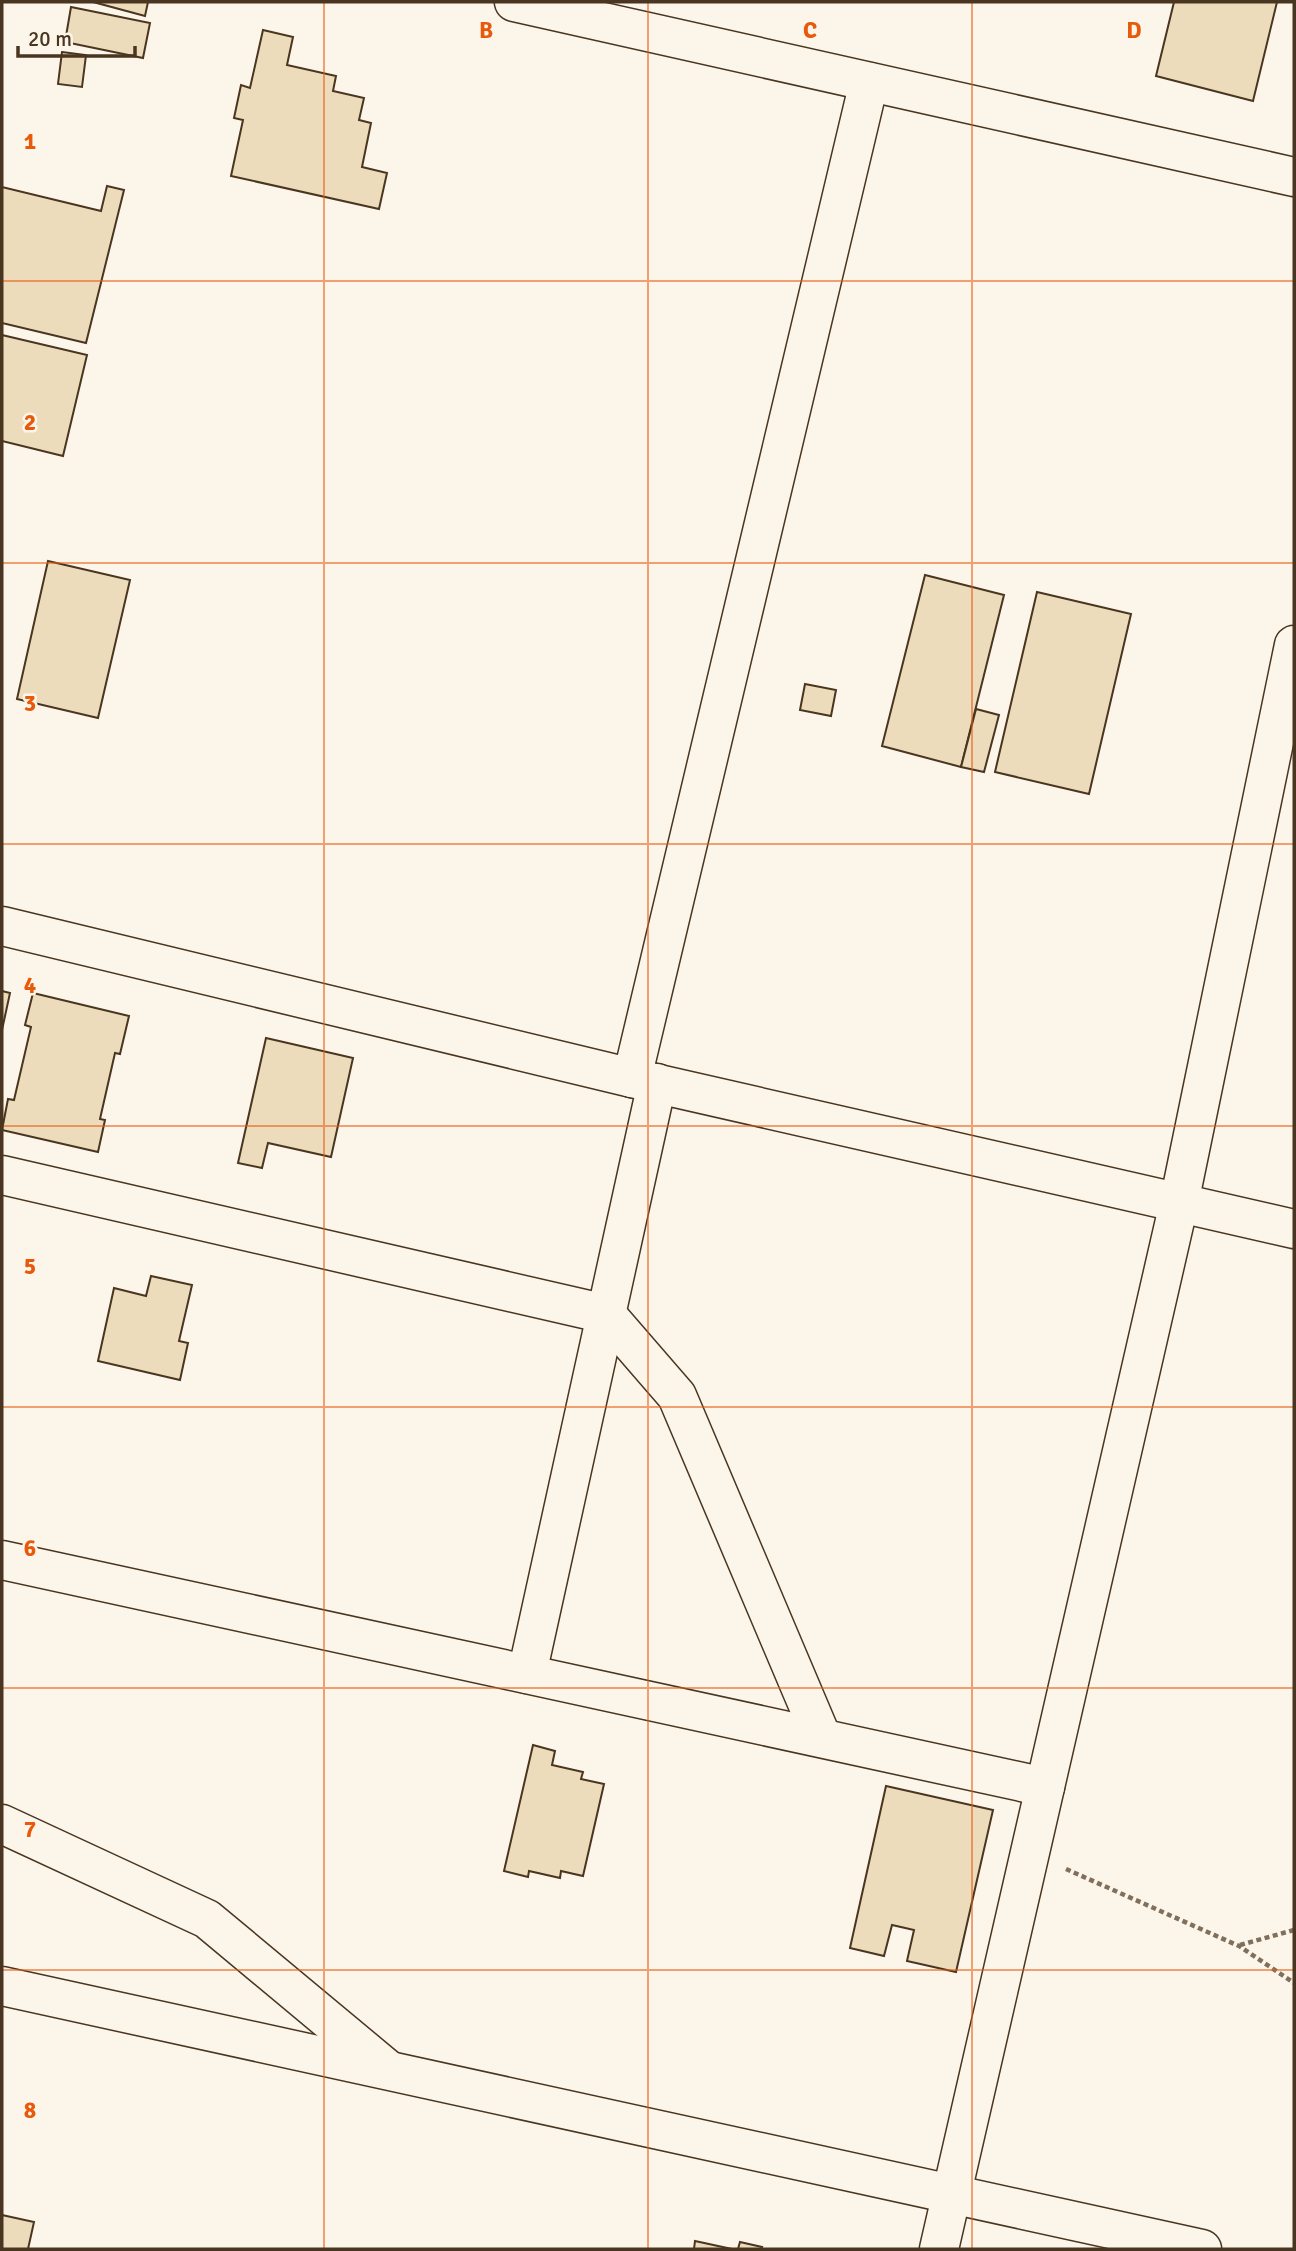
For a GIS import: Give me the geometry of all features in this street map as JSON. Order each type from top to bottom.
[{"type":"street","points":[[528,3],[1294,177]]},
{"type":"street","points":[[527,1674],[606,1314],[644,1080],[869,82]]},
{"type":"street","points":[[939,2249],[1179,1203],[1294,645]]},
{"type":"street","points":[[2,926],[644,1080],[1294,1229]]},
{"type":"street","points":[[2,1175],[606,1314],[677,1396],[822,1738]]},
{"type":"street","points":[[2,1560],[1045,1787]]},
{"type":"street","points":[[2,1824],[207,1919],[391,2071]]},
{"type":"street","points":[[2,1986],[1202,2249]]},
{"type":"path","points":[[1030,1853],[1239,1946],[1294,1983]]},
{"type":"path","points":[[1239,1946],[1294,1930]]},
{"type":"building","points":[[93,2],[148,2],[145,16]]},
{"type":"building","points":[[1174,2],[1277,2],[1253,101],[1156,76]]},
{"type":"building","points":[[71,7],[150,23],[143,58],[65,42]]},
{"type":"building","points":[[263,30],[293,37],[287,65],[336,76],[333,91],[364,98],[359,120],[371,123],[362,167],[387,173],[379,209],[231,176],[243,120],[234,118],[241,85],[250,88]]},
{"type":"building","points":[[62,52],[86,55],[82,87],[58,84]]},
{"type":"building","points":[[107,186],[124,190],[86,343],[2,323],[2,187],[101,211]]},
{"type":"building","points":[[2,335],[87,355],[63,456],[2,441]]},
{"type":"building","points":[[48,561],[130,580],[98,718],[17,699]]},
{"type":"building","points":[[925,575],[1004,595],[961,767],[882,746]]},
{"type":"building","points":[[1037,592],[1131,614],[1089,794],[995,772]]},
{"type":"building","points":[[805,684],[836,690],[831,716],[800,710]]},
{"type":"building","points":[[976,709],[999,715],[984,772],[961,767]]},
{"type":"building","points":[[2,991],[10,993],[2,1030]]},
{"type":"building","points":[[33,993],[129,1016],[120,1054],[115,1053],[100,1119],[105,1120],[98,1152],[2,1130],[8,1099],[14,1100],[31,1027],[25,1025]]},
{"type":"building","points":[[266,1038],[353,1058],[331,1157],[268,1143],[262,1168],[238,1163]]},
{"type":"building","points":[[151,1276],[192,1285],[179,1341],[188,1343],[180,1380],[98,1361],[114,1288],[146,1296]]},
{"type":"building","points":[[533,1745],[555,1751],[552,1765],[583,1772],[581,1779],[604,1784],[583,1876],[561,1871],[560,1878],[529,1871],[528,1877],[504,1871]]},
{"type":"building","points":[[886,1786],[993,1810],[956,1972],[907,1961],[914,1930],[892,1925],[884,1956],[850,1948]]},
{"type":"building","points":[[2,2215],[34,2222],[28,2249],[2,2249]]},
{"type":"building","points":[[695,2241],[732,2249],[694,2249]]},
{"type":"building","points":[[740,2242],[762,2247],[738,2249]]}]
